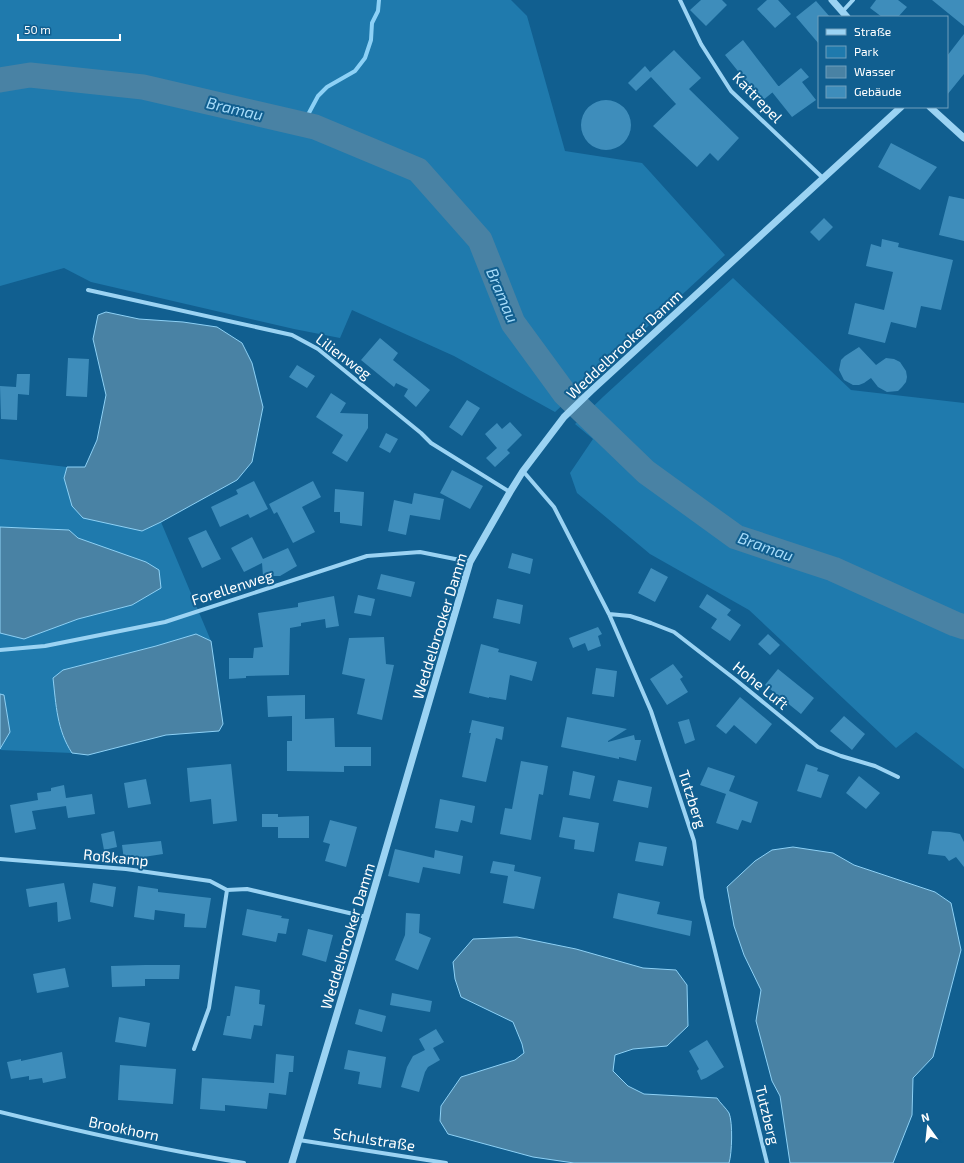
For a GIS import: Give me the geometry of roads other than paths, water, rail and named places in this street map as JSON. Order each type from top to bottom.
[{"type":"street","name":"Kattrepel","points":[[680,0],[700,44],[731,91],[824,179]]},
{"type":"street","points":[[832,0],[844,14],[853,0]]},
{"type":"street","name":"Weddelbrooker Damm","points":[[292,1163],[366,918],[470,562],[510,492],[523,471],[564,417],[900,108]]},
{"type":"street","points":[[931,108],[964,138]]},
{"type":"street","name":"Lilienweg","points":[[88,290],[292,335],[318,349],[421,433],[430,443],[510,492]]},
{"type":"street","name":"Tutzberg","points":[[523,471],[554,507],[609,614],[651,711],[694,841],[702,898],[767,1163]]},
{"type":"street","name":"Forellenweg","points":[[0,650],[45,646],[165,622],[367,556],[420,552],[470,562]]},
{"type":"street","name":"Hohe Luft","points":[[609,614],[630,616],[674,632],[818,747],[841,756],[875,766],[898,777]]},
{"type":"street","name":"Roßkamp","points":[[0,859],[126,869],[210,881],[227,890]]},
{"type":"street","points":[[194,1050],[209,1008],[227,890],[247,889],[366,918]]},
{"type":"street","name":"Brookhorn","points":[[0,1112],[184,1153],[244,1163]]},
{"type":"street","name":"Schulstraße","points":[[298,1140],[446,1163]]},
{"type":"water","points":[[106,312],[139,319],[183,322],[217,327],[242,343],[252,363],[263,407],[252,462],[237,480],[142,531],[83,518],[72,506],[64,478],[67,467],[85,467],[97,440],[106,395],[93,339],[98,315]]},
{"type":"water","points":[[0,527],[69,530],[78,538],[146,562],[159,570],[161,588],[132,605],[78,619],[24,639],[0,633]]},
{"type":"water","points":[[196,634],[211,641],[223,724],[219,731],[166,735],[88,755],[72,753],[60,726],[56,708],[53,678],[63,670]]},
{"type":"water","points":[[0,694],[4,695],[10,732],[0,749]]},
{"type":"water","points":[[793,847],[833,853],[854,865],[935,892],[951,903],[961,950],[933,1057],[913,1078],[912,1115],[893,1163],[790,1163],[780,1096],[772,1081],[756,1021],[761,990],[744,955],[734,926],[727,887],[755,861],[772,850]]},
{"type":"water","points":[[517,937],[576,949],[643,968],[676,970],[687,985],[688,1026],[667,1046],[633,1049],[615,1055],[613,1071],[628,1086],[644,1094],[717,1098],[728,1111],[730,1117],[732,1138],[729,1163],[574,1163],[533,1157],[448,1134],[440,1121],[441,1106],[461,1077],[515,1060],[524,1053],[513,1022],[461,997],[455,979],[453,962],[473,939]]},
{"type":"waterway","points":[[303,124],[318,96],[327,87],[355,71],[365,58],[371,40],[372,23],[378,11],[379,0]]},
{"type":"waterway","name":"Bramau","points":[[0,80],[30,75],[143,87],[315,127],[418,170],[480,240],[513,323],[565,394],[646,472],[736,537],[833,569],[964,627]]}]
